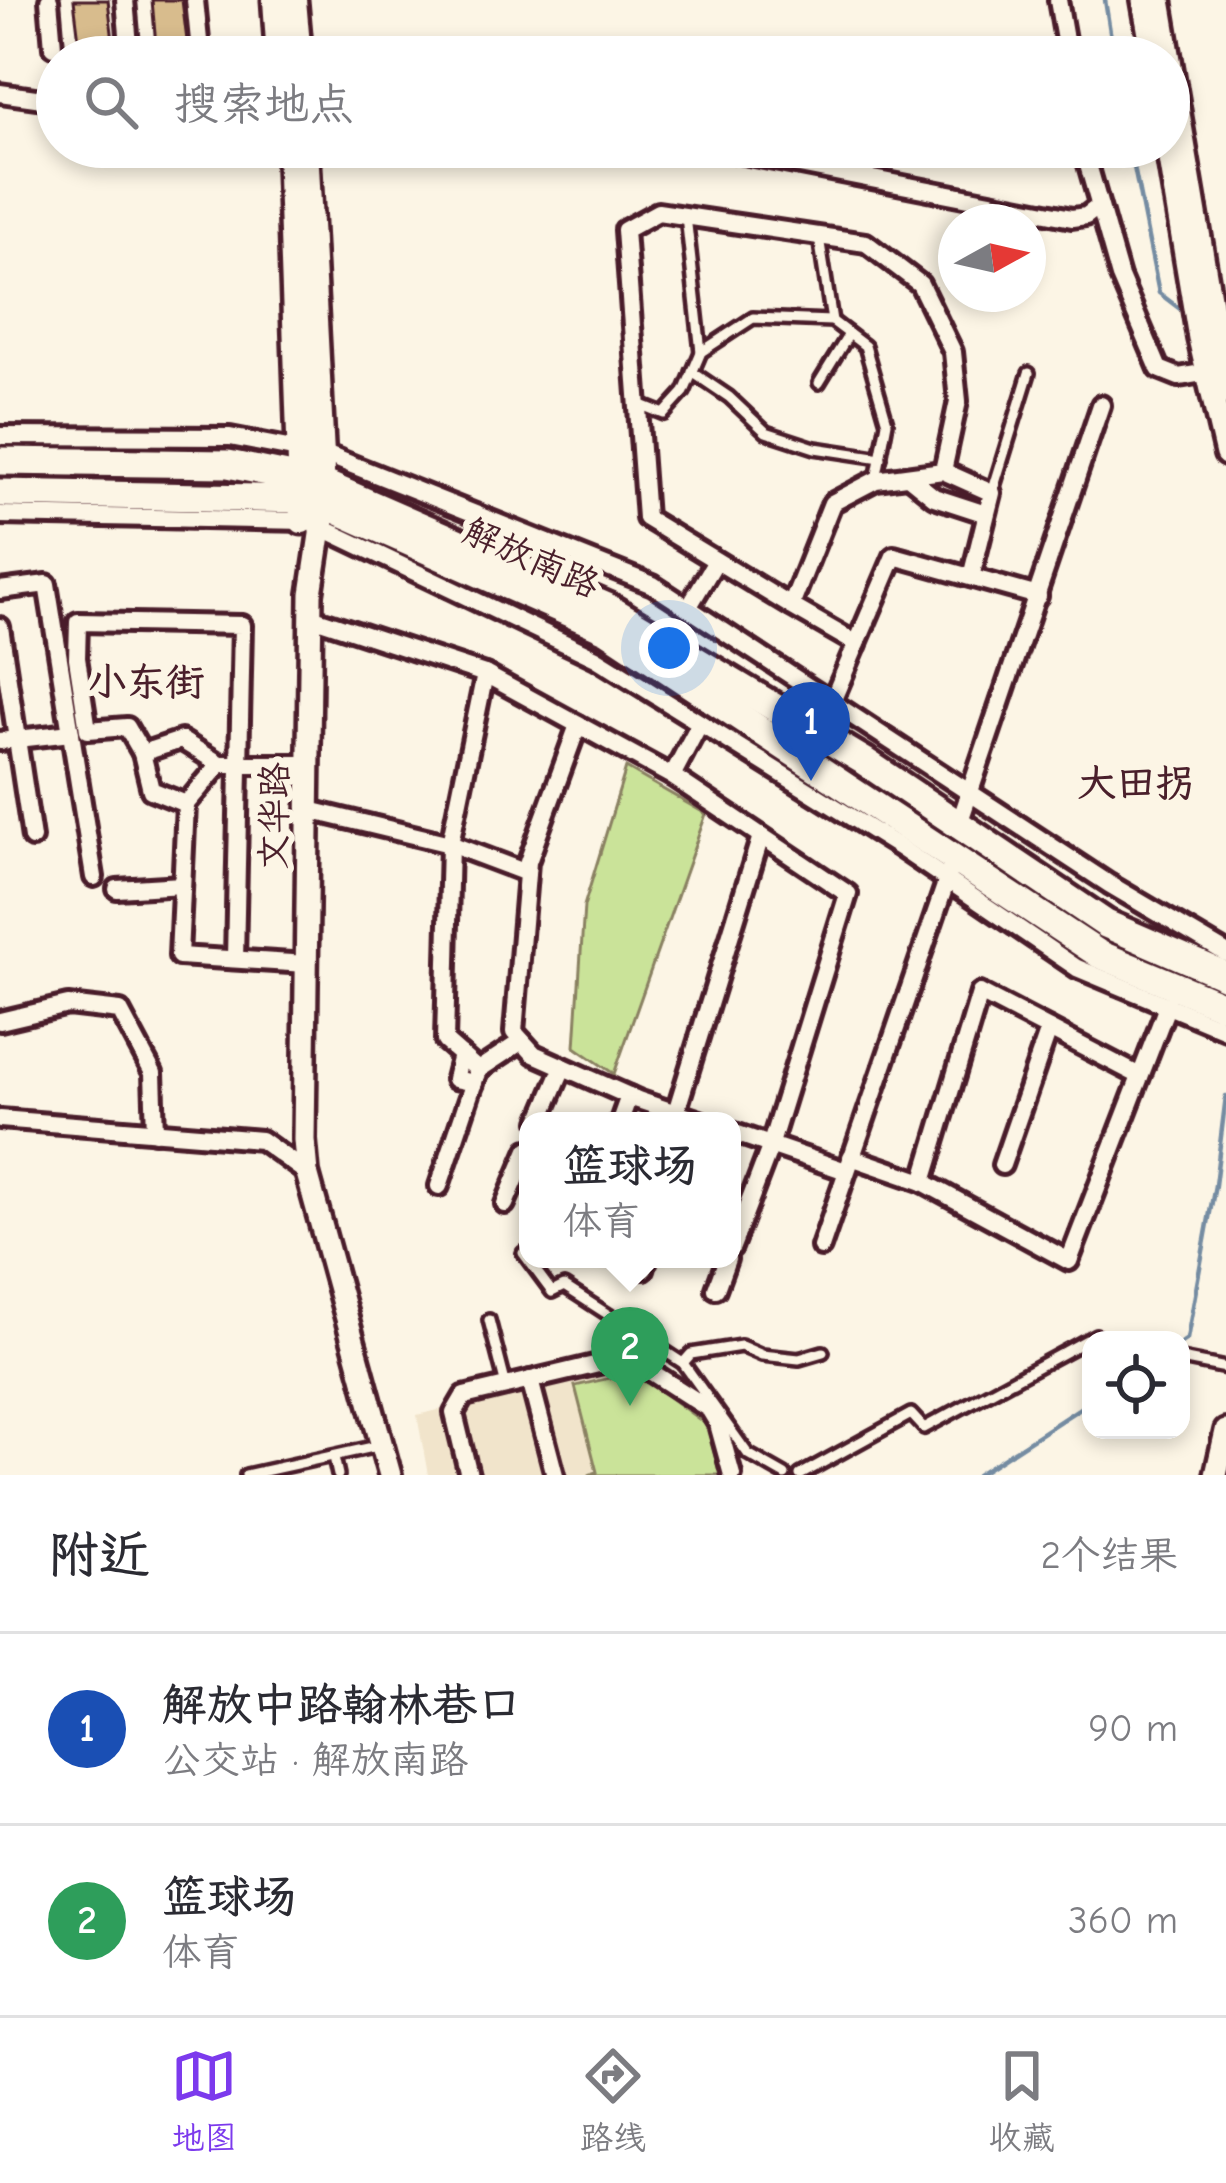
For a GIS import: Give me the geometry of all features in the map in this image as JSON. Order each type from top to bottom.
[{"type":"main road","points":[[275,0],[278,36]]},
{"type":"main road","points":[[294,0],[297,36]]},
{"type":"main road","name":"文华路","points":[[290,168],[312,489]]},
{"type":"main road","name":"文华路","points":[[306,168],[312,489]]},
{"type":"main road","name":"解放南路","points":[[0,461],[228,464],[312,489],[607,607],[864,761],[1106,924],[1226,976]]},
{"type":"main road","name":"解放南路","points":[[0,493],[312,489],[608,630],[951,869],[1099,954],[1226,1007]]},
{"type":"street","points":[[49,0],[52,36]]},
{"type":"street","points":[[124,0],[128,36]]},
{"type":"street","points":[[195,0],[199,36]]},
{"type":"street","points":[[1058,0],[1064,36]]},
{"type":"street","points":[[1144,0],[1150,36]]},
{"type":"street","points":[[1160,0],[1165,36]]},
{"type":"street","points":[[0,93],[36,98]]},
{"type":"street","points":[[816,168],[1072,218],[1086,216],[1099,206]]},
{"type":"street","points":[[1089,168],[1120,277],[1159,369],[1179,377],[1214,372]]},
{"type":"street","points":[[1171,168],[1214,372],[1226,393]]},
{"type":"street","points":[[1184,168],[1226,454]]},
{"type":"street","points":[[857,644],[646,518],[625,230],[658,212],[866,243],[920,284],[952,352],[958,401],[943,471]]},
{"type":"street","points":[[958,827],[1101,405]]},
{"type":"street","points":[[0,436],[230,437],[700,723],[951,869],[1077,968],[1226,1030]]},
{"type":"street","points":[[791,606],[832,503],[877,480],[943,471],[992,493],[971,577]]},
{"type":"street","points":[[908,476],[934,497],[986,514]]},
{"type":"street","points":[[0,514],[312,489],[653,585],[968,794],[1226,953]]},
{"type":"street","name":"文华路","points":[[312,489],[307,1173],[390,1475]]},
{"type":"street","points":[[831,704],[894,556],[1038,596]]},
{"type":"street","points":[[688,608],[716,561]]},
{"type":"street","points":[[0,590],[47,584],[94,877]]},
{"type":"street","points":[[311,606],[485,674],[672,776],[848,894],[771,1145],[741,1223]]},
{"type":"street","points":[[186,804],[151,790],[142,753],[127,728],[88,730],[77,658],[77,622],[242,625],[235,959]]},
{"type":"street","points":[[0,627],[9,740],[32,838]]},
{"type":"street","points":[[476,1076],[445,1041],[450,844],[485,674]]},
{"type":"street","points":[[672,776],[700,723]]},
{"type":"street","points":[[578,724],[527,873],[514,1032],[534,1054],[676,1112],[761,836]]},
{"type":"street","points":[[9,740],[71,734]]},
{"type":"street","points":[[142,753],[181,740],[220,764],[309,764]]},
{"type":"street","points":[[220,764],[186,804],[179,956],[307,964]]},
{"type":"street","points":[[309,810],[450,844],[527,873]]},
{"type":"street","points":[[821,1247],[951,869]]},
{"type":"street","points":[[117,889],[182,885]]},
{"type":"street","points":[[922,1182],[980,993],[1140,1076]]},
{"type":"street","points":[[741,1135],[922,1182],[1069,1261],[1168,1004]]},
{"type":"street","points":[[0,1021],[68,1005],[120,1011],[153,1073],[155,1132]]},
{"type":"street","points":[[1002,1165],[1049,1029]]},
{"type":"street","points":[[439,1186],[476,1076],[522,1041]]},
{"type":"street","points":[[544,1112],[563,1067]]},
{"type":"street","points":[[623,1112],[629,1096]]},
{"type":"street","points":[[0,1119],[261,1140],[307,1173]]},
{"type":"street","points":[[505,1204],[519,1171]]},
{"type":"street","points":[[716,1289],[724,1268]]},
{"type":"street","points":[[469,1475],[454,1413],[464,1396],[628,1357],[709,1409],[733,1475]]},
{"type":"street","points":[[530,1380],[556,1475]]},
{"type":"street","points":[[1216,1475],[1226,1431]]},
{"type":"lane","points":[[638,404],[664,414],[684,392],[701,352],[686,216]]},
{"type":"lane","points":[[819,236],[832,321]]},
{"type":"lane","points":[[701,352],[753,318],[832,321],[865,346],[886,422],[877,480]]},
{"type":"lane","points":[[819,383],[849,334]]},
{"type":"lane","points":[[692,372],[729,397],[766,432],[815,448],[880,458]]},
{"type":"lane","points":[[992,493],[1029,373]]},
{"type":"lane","points":[[534,1268],[552,1292],[564,1286],[683,1364],[748,1454],[785,1475]]},
{"type":"lane","points":[[489,1320],[506,1386]]},
{"type":"lane","points":[[800,1475],[911,1414],[924,1428],[1082,1343]]},
{"type":"lane","points":[[683,1364],[691,1354],[741,1346],[762,1355],[800,1359],[823,1352]]},
{"type":"lane","points":[[1190,1361],[1226,1368]]},
{"type":"lane","points":[[246,1475],[295,1470],[382,1445]]},
{"type":"lane","points":[[334,1457],[338,1475]]},
{"type":"shaded area","points":[[634,1364],[713,1423],[726,1475],[428,1475],[417,1415]]},
{"type":"green space","points":[[626,768],[706,814],[614,1074],[575,1047],[584,906]]},
{"type":"green space","points":[[635,1372],[707,1425],[720,1475],[589,1475],[597,1472],[575,1386]]},
{"type":"building","points":[[74,0],[108,0],[112,36],[78,36]]},
{"type":"building","points":[[152,0],[182,0],[186,36],[155,36]]},
{"type":"waterway","points":[[1105,0],[1111,36]]},
{"type":"waterway","points":[[1134,168],[1159,293],[1180,309]]},
{"type":"waterway","points":[[1188,1331],[1226,1096]]},
{"type":"waterway","points":[[977,1475],[1082,1407]]},
{"type":"place","name":"解放中路翰林巷口","points":[[811,781]]},
{"type":"place","name":"篮球场","points":[[630,1406]]},
{"type":"district","name":"小东街","points":[[146,681]]},
{"type":"district","name":"大田拐","points":[[1136,782]]}]
